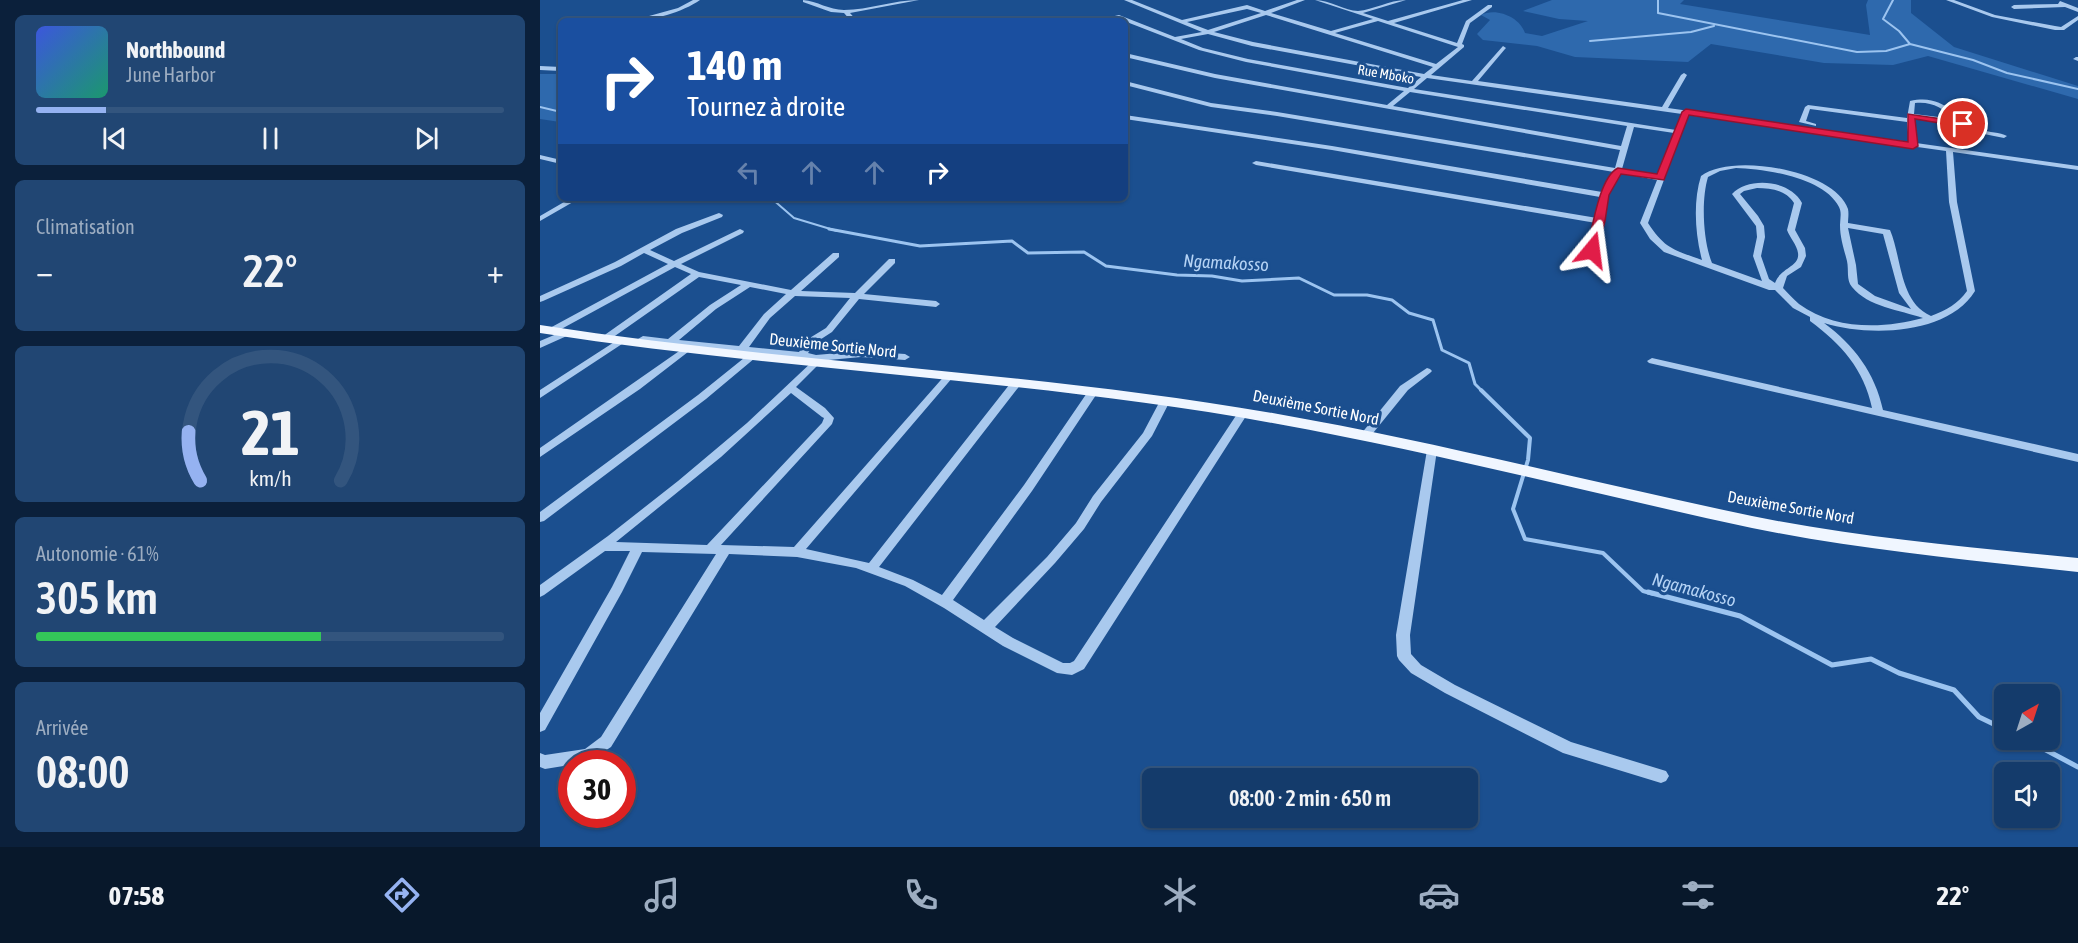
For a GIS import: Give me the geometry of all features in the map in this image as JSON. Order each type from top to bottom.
[{"type":"main road","name":"Deuxième Sortie Nord","points":[[552,331],[685,350],[747,353],[815,363],[1017,382],[1165,401],[1365,436],[1754,522],[1820,534],[1901,546],[2078,565]]},
{"type":"street","points":[[646,18],[680,9],[697,0]]},
{"type":"street","points":[[804,1],[834,11],[846,12],[916,0]]},
{"type":"street","points":[[1127,0],[1208,32],[1269,48],[1473,83],[1913,143]]},
{"type":"street","points":[[1174,39],[1208,32],[1302,0]]},
{"type":"street","points":[[1318,0],[1462,46],[1388,107]]},
{"type":"street","points":[[1359,12],[1403,0]]},
{"type":"street","points":[[1389,22],[1469,0]]},
{"type":"street","points":[[1949,0],[2000,17],[2060,29],[2078,18]]},
{"type":"street","points":[[2055,0],[2078,10]]},
{"type":"street","points":[[804,1],[840,18]]},
{"type":"street","points":[[2014,7],[2065,4]]},
{"type":"street","points":[[1180,22],[1242,6],[1334,32],[1438,67]]},
{"type":"street","points":[[1459,45],[1468,22],[1490,6]]},
{"type":"street","points":[[846,12],[851,18]]},
{"type":"street","points":[[1334,32],[1379,19]]},
{"type":"street","name":"Rue Mboko","points":[[1128,21],[1174,39],[1248,61],[1407,90],[1678,132]]},
{"type":"street","points":[[1262,52],[1269,48]]},
{"type":"street","points":[[1473,83],[1503,48]]},
{"type":"street","points":[[1128,56],[1171,67],[1624,148]]},
{"type":"street","points":[[1248,61],[1255,57]]},
{"type":"street","points":[[540,68],[558,69]]},
{"type":"street","points":[[1665,108],[1684,75]]},
{"type":"street","points":[[1128,84],[1211,105],[1661,178]]},
{"type":"street","points":[[1913,143],[1910,118],[1912,102],[1926,101],[1949,109],[1960,122]]},
{"type":"street","points":[[2004,136],[1981,132],[1960,122],[1808,107],[1802,122],[1948,151],[2078,168]]},
{"type":"street","points":[[1686,112],[1644,223],[1653,237],[1667,250],[1780,290]]},
{"type":"street","points":[[1128,117],[1332,148],[1604,195]]},
{"type":"street","points":[[1592,250],[1604,195],[1618,171],[1631,125]]},
{"type":"street","points":[[1798,308],[1838,324],[1862,328],[1905,327],[1951,312],[1965,302],[1971,291],[1953,202],[1948,151]]},
{"type":"street","points":[[540,157],[558,161]]},
{"type":"street","points":[[1256,163],[1600,221]]},
{"type":"street","points":[[1708,265],[1702,252],[1701,186],[1705,176],[1715,170],[1754,167],[1778,171],[1812,181],[1824,188],[1844,208],[1843,231],[1856,288],[1879,300],[1932,319]]},
{"type":"street","points":[[1762,271],[1783,275],[1802,260],[1802,251],[1791,230],[1798,207],[1797,201],[1779,189],[1760,185],[1746,186],[1736,194],[1760,225],[1760,239],[1756,255],[1758,266],[1767,282],[1828,330],[1859,360],[1868,375],[1878,413]]},
{"type":"street","points":[[540,219],[571,201]]},
{"type":"street","points":[[540,299],[719,215]]},
{"type":"street","points":[[1844,225],[1887,232],[1903,293],[1919,313]]},
{"type":"street","points":[[540,345],[552,331],[673,264],[740,231]]},
{"type":"street","points":[[643,250],[697,274],[747,285],[792,293],[857,296],[936,304]]},
{"type":"street","points":[[540,518],[702,397],[747,353],[767,316],[836,255]]},
{"type":"street","points":[[802,355],[811,341],[830,330],[857,296],[892,261]]},
{"type":"street","points":[[540,395],[697,274]]},
{"type":"street","points":[[1780,290],[1783,275]]},
{"type":"street","points":[[670,342],[713,307],[747,285]]},
{"type":"street","points":[[614,339],[670,342],[747,353],[802,355],[816,358],[861,354],[905,357]]},
{"type":"street","points":[[540,453],[685,350]]},
{"type":"street","points":[[1652,362],[2078,458]]},
{"type":"street","points":[[540,592],[603,546],[768,410],[815,363]]},
{"type":"street","points":[[1365,436],[1404,388],[1427,371]]},
{"type":"street","points":[[796,552],[951,375]]},
{"type":"street","points":[[871,569],[1017,382]]},
{"type":"street","points":[[542,764],[588,755],[606,742],[718,549],[827,424],[829,418],[826,413],[808,403],[791,388]]},
{"type":"street","points":[[944,602],[1028,488],[1093,392]]},
{"type":"street","points":[[986,628],[1052,560],[1080,526],[1097,499],[1148,434],[1165,401]]},
{"type":"street","points":[[603,546],[796,552],[871,569],[909,584],[944,602],[986,628],[1062,669],[1072,669],[1079,664],[1243,413]]},
{"type":"street","points":[[1432,450],[1403,635],[1404,656],[1416,669],[1450,689],[1568,748],[1661,776]]},
{"type":"street","points":[[540,726],[618,589],[638,547]]},
{"type":"shaded area","points":[[1552,0],[1684,0],[1680,4],[1870,35],[1866,5],[1868,0],[1911,0],[1911,13],[1954,47],[2078,86],[2078,99],[1928,56],[1893,65],[1824,63],[1711,44],[1688,62],[1575,57],[1537,46],[1483,40],[1477,34],[1490,20],[1481,15],[1494,12],[1513,18],[1525,33],[1542,36],[1588,21],[1559,19],[1523,11]]},
{"type":"shaded area","points":[[540,74],[558,74],[558,122],[540,119]]},
{"type":"waterway","points":[[1658,0],[1658,13],[1857,52],[1886,51],[1910,44]]},
{"type":"waterway","points":[[1893,0],[1883,19],[1899,31],[1910,44]]},
{"type":"waterway","points":[[1590,41],[1691,32],[1714,26]]},
{"type":"waterway","points":[[1910,44],[1973,60],[2007,73],[2078,89]]},
{"type":"waterway","name":"Ngamakosso","points":[[540,107],[558,111]]},
{"type":"waterway","name":"Ngamakosso","points":[[774,201],[794,218],[833,230]]},
{"type":"waterway","name":"Ngamakosso","points":[[833,230],[920,246],[1012,241],[1028,253],[1084,252],[1106,266],[1242,281],[1299,278],[1334,295],[1367,295],[1392,300],[1409,313],[1433,320],[1442,350],[1469,363],[1475,384],[1481,390]]},
{"type":"waterway","name":"Ngamakosso","points":[[833,230],[837,231]]},
{"type":"waterway","name":"Ngamakosso","points":[[1481,390],[1530,438],[1528,460],[1513,509],[1525,539],[1603,553],[1643,591],[1654,594]]},
{"type":"waterway","name":"Ngamakosso","points":[[1648,592],[1740,616],[1832,665],[1871,659],[1899,673],[1954,690],[1979,717],[1994,724]]},
{"type":"waterway","name":"Ngamakosso","points":[[2046,750],[2078,767]]},
{"type":"route","points":[[1592,250],[1604,195],[1618,171],[1661,178],[1686,112],[1913,146],[1911,116],[1963,124]]}]
